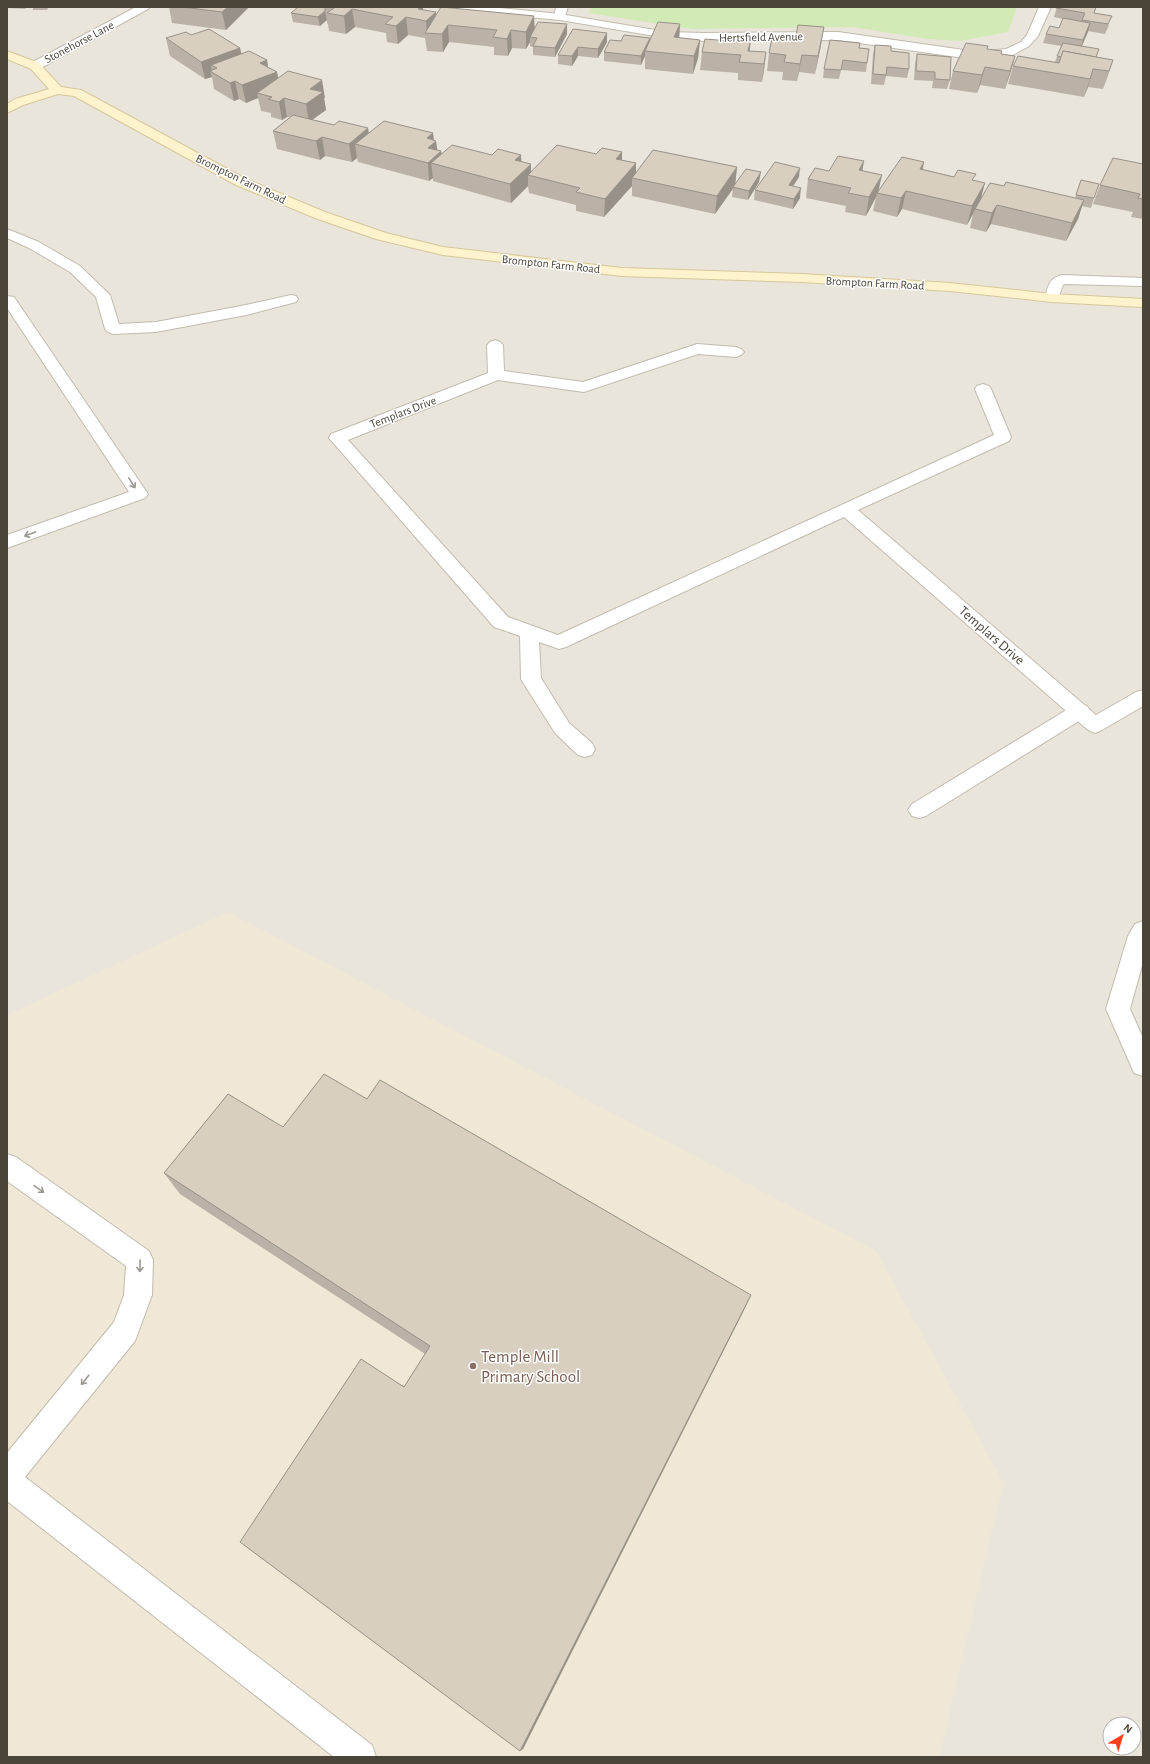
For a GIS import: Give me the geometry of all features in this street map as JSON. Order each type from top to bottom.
[{"type":"main road","points":[[7,55],[35,66],[57,90],[20,102],[7,110]]},
{"type":"main road","name":"Brompton Farm Road","points":[[57,90],[78,92],[241,182],[320,215],[381,236],[443,250],[502,259],[622,272],[802,278],[950,287],[1052,298],[1143,303]]},
{"type":"street","name":"Stonehorse Lane","points":[[35,66],[144,7]]},
{"type":"street","name":"Hertsfield Avenue","points":[[453,7],[561,12],[667,36],[704,38],[838,36],[888,42],[970,56],[987,56],[1009,52],[1025,44],[1032,36],[1045,7]]},
{"type":"street","points":[[7,233],[34,245],[75,269],[103,296],[112,329],[156,327],[246,310],[291,299]]},
{"type":"street","points":[[1052,298],[1056,283],[1062,279],[1143,282]]},
{"type":"street","points":[[7,300],[9,300],[56,371],[111,449],[139,494],[7,542]]},
{"type":"street","points":[[495,345],[496,375]]},
{"type":"street","name":"Templars Drive","points":[[736,352],[697,348],[584,387],[496,375],[337,438],[501,622],[558,642],[1003,437],[983,389]]},
{"type":"street","name":"Templars Drive","points":[[846,509],[1095,725],[1143,696]]},
{"type":"street","points":[[529,632],[531,679],[562,728],[585,749]]},
{"type":"street","points":[[918,810],[1080,712]]},
{"type":"street","points":[[1143,931],[1139,936],[1118,1008],[1143,1064]]},
{"type":"street","points":[[7,1166],[140,1260],[138,1295],[125,1331],[7,1476]]},
{"type":"street","points":[[7,1482],[360,1757]]},
{"type":"shaded area","points":[[7,7],[1143,7],[1143,1757],[7,1757]]},
{"type":"shaded area","name":"Temple Mill Primary School","points":[[228,912],[876,1251],[1003,1482],[939,1757],[7,1757],[7,1015]]},
{"type":"green space","points":[[593,7],[1017,7],[1008,32],[960,41],[928,39],[852,27],[692,29],[588,13]]},
{"type":"building","points":[[182,7],[228,7],[222,12]]},
{"type":"building","points":[[298,7],[325,7],[325,11],[318,17],[291,13]]},
{"type":"building","points":[[330,7],[420,7],[418,9],[436,12],[426,21],[406,17],[396,26],[385,24],[393,17],[352,9],[344,16],[327,13],[334,8]]},
{"type":"building","points":[[441,7],[534,16],[526,32],[511,30],[507,39],[493,37],[497,30],[448,25],[442,34],[425,33]]},
{"type":"building","points":[[1096,7],[1094,13],[1112,16],[1108,24],[1082,20],[1085,13],[1056,8]]},
{"type":"building","points":[[1063,18],[1090,23],[1083,40],[1046,34],[1050,26],[1059,28]]},
{"type":"building","points":[[538,22],[567,24],[555,48],[533,46],[537,38],[530,37]]},
{"type":"building","points":[[658,22],[680,24],[674,37],[700,40],[694,56],[645,51]]},
{"type":"building","points":[[798,25],[824,27],[818,56],[802,55],[800,64],[784,62],[786,55],[769,53],[772,38],[795,40]]},
{"type":"building","points":[[209,29],[240,48],[201,62],[166,38],[186,32],[191,35]]},
{"type":"building","points":[[573,29],[607,33],[598,49],[578,47],[572,56],[558,55]]},
{"type":"building","points":[[624,35],[650,38],[641,56],[604,52],[610,40],[621,41]]},
{"type":"building","points":[[731,37],[751,39],[748,51],[766,52],[764,64],[739,62],[741,55],[702,52],[705,39],[730,41]]},
{"type":"building","points":[[830,40],[860,43],[859,48],[869,49],[867,63],[843,60],[841,70],[824,69]]},
{"type":"building","points":[[966,43],[988,46],[987,49],[1002,51],[1001,54],[1015,56],[1010,71],[985,67],[982,75],[953,71]]},
{"type":"building","points":[[1063,43],[1099,49],[1096,57],[1063,51],[1061,57],[1057,56]]},
{"type":"building","points":[[875,45],[891,46],[891,51],[909,53],[909,69],[887,67],[886,75],[873,74]]},
{"type":"building","points":[[249,51],[267,60],[260,63],[277,72],[242,85],[235,81],[230,83],[210,71],[217,68],[211,65]]},
{"type":"building","points":[[1063,51],[1113,60],[1109,71],[1093,69],[1090,79],[1013,66],[1018,56],[1059,63]]},
{"type":"building","points":[[917,54],[951,57],[950,80],[935,79],[935,72],[916,71]]},
{"type":"building","points":[[288,71],[322,80],[310,89],[323,92],[306,104],[284,98],[279,102],[268,99],[272,97],[257,93]]},
{"type":"building","points":[[293,115],[334,125],[339,121],[368,128],[349,144],[322,137],[316,141],[273,131]]},
{"type":"building","points":[[384,121],[433,133],[427,138],[436,141],[428,148],[441,151],[428,163],[355,144]]},
{"type":"building","points":[[452,145],[492,155],[498,149],[521,155],[515,160],[531,164],[510,184],[431,163]]},
{"type":"building","points":[[557,145],[596,154],[602,148],[622,152],[616,159],[636,163],[605,199],[576,192],[580,188],[528,175]]},
{"type":"building","points":[[653,150],[737,167],[717,196],[632,178]]},
{"type":"building","points":[[838,156],[864,161],[859,170],[882,175],[869,197],[848,193],[851,188],[808,179],[815,168],[829,171]]},
{"type":"building","points":[[902,157],[924,162],[920,169],[954,177],[958,170],[976,174],[972,180],[985,183],[972,206],[906,191],[901,198],[877,193]]},
{"type":"building","points":[[1113,158],[1143,164],[1143,199],[1138,198],[1140,194],[1100,185]]},
{"type":"building","points":[[775,162],[800,168],[789,185],[801,188],[794,199],[755,190]]},
{"type":"building","points":[[746,169],[761,172],[749,191],[733,187]]},
{"type":"building","points":[[1081,180],[1099,184],[1094,198],[1076,195]]},
{"type":"building","points":[[1006,182],[1084,200],[1072,223],[997,205],[992,213],[975,209],[990,183],[1004,186]]},
{"type":"building","points":[[324,1074],[367,1099],[380,1080],[751,1295],[520,1751],[240,1542],[361,1359],[404,1387],[430,1346],[164,1173],[228,1094],[283,1127]]},
{"type":"place","name":"Temple Mill Primary School","points":[[473,1366]]}]
